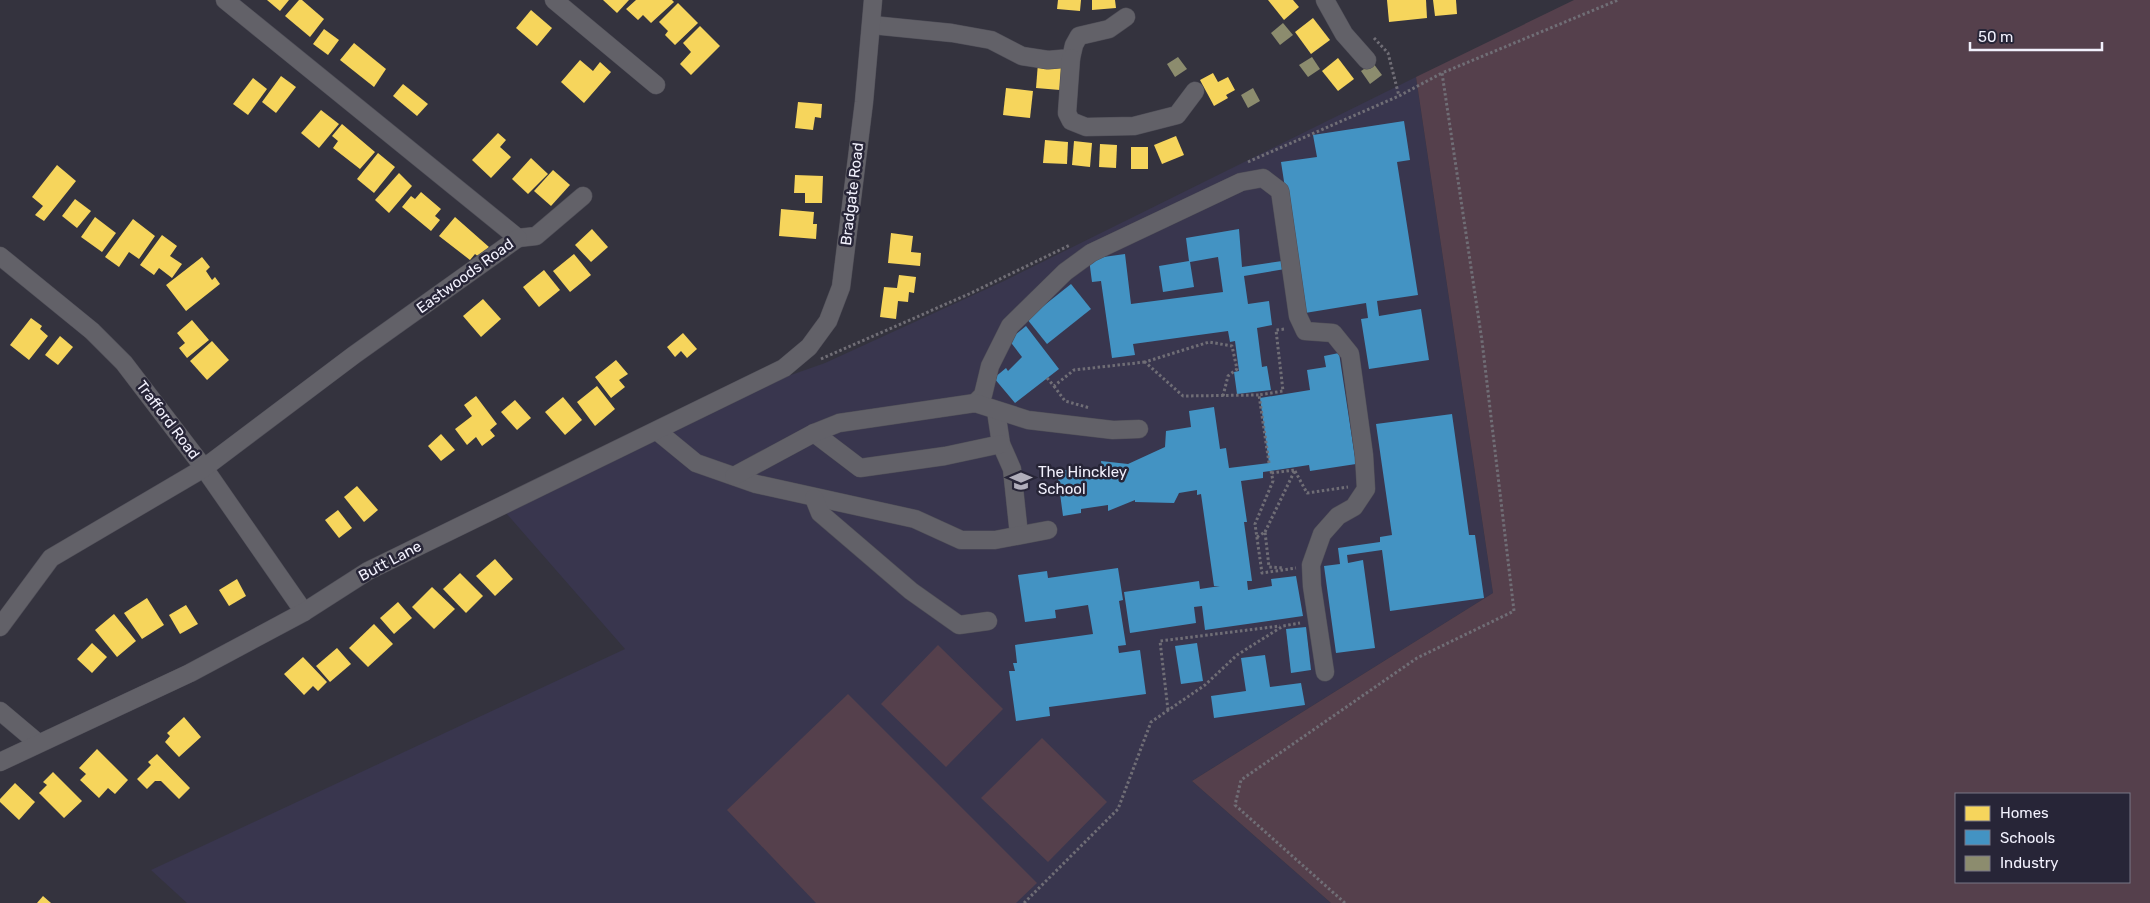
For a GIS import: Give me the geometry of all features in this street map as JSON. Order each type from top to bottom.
[{"type":"street","name":"Eastwoods Road","points":[[0,627],[51,558],[204,468],[354,355],[518,238],[225,0]]},
{"type":"street","points":[[554,0],[656,85]]},
{"type":"street","name":"Bradgate Road","points":[[784,368],[810,347],[828,321],[841,287],[872,25],[873,0]]},
{"type":"street","points":[[1325,0],[1344,34],[1367,60]]},
{"type":"street","points":[[1126,17],[1109,29],[1079,36],[1074,45],[1071,58],[1067,113],[1071,121],[1086,127],[1134,126],[1177,115],[1195,91]]},
{"type":"street","points":[[872,25],[952,33],[991,40],[1022,56],[1048,60],[1071,58]]},
{"type":"street","points":[[975,404],[983,395],[990,366],[1010,326],[1066,272],[1091,253],[1241,182],[1263,178],[1280,191],[1298,316],[1305,332],[1333,333],[1350,354],[1364,455],[1366,489],[1354,507],[1338,516],[1322,534],[1311,565],[1312,586],[1325,672]]},
{"type":"street","points":[[518,238],[526,239],[536,236],[583,196]]},
{"type":"street","name":"Trafford Road","points":[[0,256],[110,346],[204,468],[304,612]]},
{"type":"street","name":"Butt Lane","points":[[0,762],[190,673],[304,612],[368,571],[432,538],[784,368]]},
{"type":"street","points":[[734,476],[814,433],[839,423],[975,404],[1028,420],[1113,430],[1139,430]]},
{"type":"street","points":[[996,411],[1001,444],[1012,469],[1018,535]]},
{"type":"street","points":[[657,431],[696,463],[734,476],[814,498],[915,520],[962,540],[995,540],[1048,530]]},
{"type":"street","points":[[814,433],[860,468],[945,456],[1001,444]]},
{"type":"street","points":[[814,498],[820,513],[911,591],[959,625],[988,621]]},
{"type":"street","points":[[0,711],[38,743]]},
{"type":"path","points":[[1345,903],[1235,805],[1241,780],[1417,658],[1514,611],[1482,341],[1442,73],[1618,0]]},
{"type":"path","points":[[1145,362],[1183,396],[1259,395],[1283,391],[1276,330],[1290,328]]},
{"type":"path","points":[[1054,386],[1074,370],[1145,362],[1209,342],[1232,346],[1236,369],[1228,376],[1223,396]]},
{"type":"path","points":[[1047,378],[1065,401],[1098,410]]},
{"type":"path","points":[[1259,395],[1269,463]]},
{"type":"path","points":[[1295,470],[1306,493],[1366,484]]},
{"type":"path","points":[[1295,470],[1271,472],[1273,481],[1255,524],[1262,573],[1311,565]]},
{"type":"path","points":[[1257,537],[1265,532],[1295,470]]},
{"type":"path","points":[[1265,532],[1269,567],[1291,568]]},
{"type":"path","points":[[1168,710],[1160,641],[1284,626],[1317,620]]},
{"type":"path","points":[[1024,903],[1118,809],[1151,722],[1205,685],[1238,655],[1284,626]]},
{"type":"shaded area","points":[[1574,0],[2150,0],[2150,903],[1331,903],[1192,781],[1493,593],[1416,77]]},
{"type":"shaded area","name":"The Hinckley School","points":[[1416,77],[1493,593],[1192,781],[1331,903],[187,903],[151,870],[625,649],[506,513],[774,381],[825,363],[1004,281]]},
{"type":"shaded area","points":[[938,645],[1003,709],[946,767],[881,704]]},
{"type":"shaded area","points":[[848,694],[1037,883],[1016,903],[816,903],[727,810]]},
{"type":"shaded area","points":[[1042,738],[1107,802],[1048,862],[981,798]]},
{"type":"building: Homes","points":[[267,0],[289,0],[280,11]]},
{"type":"building: Homes","points":[[299,0],[302,0],[324,19],[310,37],[285,16]]},
{"type":"building: Homes","points":[[603,0],[629,0],[617,13]]},
{"type":"building: Homes","points":[[636,0],[672,0],[674,2],[651,23],[643,15],[638,20],[626,9]]},
{"type":"building: Homes","points":[[1058,0],[1081,0],[1080,11],[1057,9]]},
{"type":"building: Homes","points":[[1092,0],[1115,0],[1116,8],[1092,10]]},
{"type":"building: Homes","points":[[1268,0],[1293,0],[1299,7],[1284,20]]},
{"type":"building: Homes","points":[[1387,0],[1426,0],[1427,18],[1389,22]]},
{"type":"building: Homes","points":[[1433,0],[1456,0],[1457,14],[1435,16]]},
{"type":"building: Homes","points":[[678,3],[698,23],[675,45],[665,35],[668,31],[659,22]]},
{"type":"building: Homes","points":[[531,10],[552,28],[537,46],[516,28]]},
{"type":"building: Homes","points":[[1313,18],[1330,40],[1311,54],[1295,32]]},
{"type":"building: Homes","points":[[700,26],[720,46],[691,75],[680,64],[691,52],[683,43]]},
{"type":"building: Homes","points":[[324,29],[339,40],[328,55],[313,44]]},
{"type":"building: Homes","points":[[354,43],[386,69],[374,87],[340,60]]},
{"type":"building: Homes","points":[[1338,58],[1354,79],[1338,91],[1322,71]]},
{"type":"building: Homes","points":[[580,60],[593,71],[600,62],[611,72],[584,103],[561,82]]},
{"type":"building: Homes","points":[[1038,63],[1063,65],[1060,90],[1036,88]]},
{"type":"building: Homes","points":[[1213,73],[1218,82],[1228,77],[1235,90],[1226,95],[1228,98],[1214,106],[1200,80]]},
{"type":"building: Homes","points":[[281,76],[296,87],[276,113],[262,102]]},
{"type":"building: Homes","points":[[253,78],[267,89],[248,115],[233,104]]},
{"type":"building: Homes","points":[[403,84],[428,104],[417,116],[393,96]]},
{"type":"building: Homes","points":[[1006,88],[1033,91],[1030,118],[1003,115]]},
{"type":"building: Homes","points":[[798,102],[822,104],[821,118],[815,117],[813,130],[795,128]]},
{"type":"building: Homes","points":[[321,110],[339,124],[319,148],[301,133]]},
{"type":"building: Homes","points":[[342,124],[375,152],[360,169],[333,148],[338,141],[332,136]]},
{"type":"building: Homes","points":[[498,133],[506,140],[500,147],[511,157],[491,178],[472,160]]},
{"type":"building: Homes","points":[[1176,136],[1184,155],[1162,164],[1154,145]]},
{"type":"building: Homes","points":[[1045,140],[1068,142],[1067,164],[1043,163]]},
{"type":"building: Homes","points":[[1074,141],[1092,143],[1090,167],[1072,165]]},
{"type":"building: Homes","points":[[1100,144],[1117,145],[1116,168],[1099,167]]},
{"type":"building: Homes","points":[[1131,147],[1148,147],[1148,169],[1131,169]]},
{"type":"building: Homes","points":[[378,153],[395,167],[374,193],[357,179]]},
{"type":"building: Homes","points":[[531,158],[548,174],[528,194],[512,179]]},
{"type":"building: Homes","points":[[57,165],[76,181],[44,221],[35,215],[43,206],[32,197]]},
{"type":"building: Homes","points":[[553,170],[570,185],[551,206],[534,191]]},
{"type":"building: Homes","points":[[399,173],[412,186],[389,213],[375,200]]},
{"type":"building: Homes","points":[[795,175],[823,176],[822,203],[805,203],[805,193],[794,193]]},
{"type":"building: Homes","points":[[421,192],[441,209],[435,216],[440,220],[431,231],[402,207],[411,196],[415,199]]},
{"type":"building: Homes","points":[[75,199],[91,211],[77,228],[62,216]]},
{"type":"building: Homes","points":[[781,209],[814,212],[813,224],[817,224],[816,239],[779,236]]},
{"type":"building: Homes","points":[[95,217],[116,233],[102,252],[81,237]]},
{"type":"building: Homes","points":[[455,217],[489,247],[480,258],[475,254],[470,260],[439,236]]},
{"type":"building: Homes","points":[[133,219],[155,236],[139,259],[129,252],[119,267],[105,257]]},
{"type":"building: Homes","points":[[592,229],[608,247],[591,262],[575,245]]},
{"type":"building: Homes","points":[[891,233],[913,236],[911,252],[921,253],[920,266],[888,263]]},
{"type":"building: Homes","points":[[162,235],[177,246],[170,256],[182,264],[172,278],[159,268],[154,275],[140,265]]},
{"type":"building: Homes","points":[[574,254],[591,275],[570,292],[553,271]]},
{"type":"building: Homes","points":[[202,257],[210,267],[206,271],[212,280],[215,277],[220,284],[186,311],[166,285]]},
{"type":"building: Homes","points":[[544,270],[560,290],[539,307],[523,287]]},
{"type":"building: Homes","points":[[899,275],[916,277],[914,293],[909,292],[908,302],[898,301],[896,319],[880,317],[884,287],[897,288]]},
{"type":"building: Homes","points":[[483,299],[501,319],[481,337],[463,316]]},
{"type":"building: Homes","points":[[31,318],[42,326],[40,329],[48,336],[29,360],[10,345]]},
{"type":"building: Homes","points":[[192,320],[209,340],[187,358],[179,348],[185,343],[177,333]]},
{"type":"building: Homes","points":[[683,333],[697,349],[687,358],[681,351],[675,357],[667,347]]},
{"type":"building: Homes","points":[[60,336],[73,347],[58,365],[45,355]]},
{"type":"building: Homes","points":[[212,341],[229,360],[207,380],[190,361]]},
{"type":"building: Homes","points":[[616,360],[628,374],[619,380],[625,387],[611,398],[595,377]]},
{"type":"building: Homes","points":[[597,386],[615,409],[595,426],[577,402]]},
{"type":"building: Homes","points":[[476,396],[497,424],[490,430],[495,436],[482,446],[476,437],[467,445],[455,429],[472,416],[464,405]]},
{"type":"building: Homes","points":[[563,397],[582,420],[565,435],[545,412]]},
{"type":"building: Homes","points":[[515,400],[531,418],[517,430],[501,412]]},
{"type":"building: Homes","points":[[441,434],[455,450],[441,461],[428,446]]},
{"type":"building: Homes","points":[[357,486],[378,510],[364,522],[344,497]]},
{"type":"building: Homes","points":[[338,510],[352,528],[339,538],[325,520]]},
{"type":"building: Homes","points":[[495,559],[513,579],[495,596],[476,576]]},
{"type":"building: Homes","points":[[460,573],[483,596],[466,613],[443,589]]},
{"type":"building: Homes","points":[[237,579],[246,596],[229,606],[219,590]]},
{"type":"building: Homes","points":[[432,587],[455,609],[434,629],[412,607]]},
{"type":"building: Homes","points":[[147,598],[164,625],[142,639],[124,613]]},
{"type":"building: Homes","points":[[398,602],[412,618],[394,634],[380,618]]},
{"type":"building: Homes","points":[[186,605],[198,624],[180,634],[169,615]]},
{"type":"building: Homes","points":[[114,614],[136,641],[117,657],[95,630]]},
{"type":"building: Homes","points":[[374,624],[393,644],[368,667],[349,648]]},
{"type":"building: Homes","points":[[92,643],[107,657],[92,673],[77,659]]},
{"type":"building: Homes","points":[[337,648],[351,664],[330,682],[316,666]]},
{"type":"building: Homes","points":[[303,657],[327,682],[318,691],[313,686],[304,695],[284,674]]},
{"type":"building: Homes","points":[[184,717],[201,737],[179,757],[165,742],[170,736],[167,733]]},
{"type":"building: Homes","points":[[97,749],[128,780],[115,794],[108,788],[99,798],[80,780],[86,774],[79,768]]},
{"type":"building: Homes","points":[[157,754],[190,788],[179,799],[161,781],[155,781],[147,789],[137,779],[151,765],[148,762]]},
{"type":"building: Homes","points":[[53,772],[82,801],[64,818],[39,793],[47,785],[43,782]]},
{"type":"building: Homes","points":[[15,783],[35,802],[19,820],[0,802],[0,799]]},
{"type":"building: Homes","points":[[43,896],[51,903],[37,903]]},
{"type":"building: Schools","points":[[1404,121],[1410,160],[1397,162],[1418,295],[1377,301],[1379,316],[1421,309],[1429,360],[1369,369],[1361,319],[1368,318],[1366,303],[1305,313],[1297,267],[1244,276],[1248,304],[1269,301],[1272,325],[1257,328],[1262,367],[1267,366],[1271,390],[1237,394],[1234,372],[1239,371],[1235,341],[1230,342],[1228,331],[1133,344],[1135,355],[1112,358],[1101,281],[1092,282],[1089,259],[1125,254],[1131,304],[1223,292],[1218,257],[1190,262],[1194,287],[1163,292],[1159,266],[1189,261],[1186,238],[1239,229],[1242,267],[1296,259],[1281,162],[1317,157],[1313,135]]},
{"type":"building: Schools","points":[[1071,284],[1091,309],[1047,344],[1027,319]]},
{"type":"building: Schools","points":[[1026,326],[1059,369],[1015,403],[994,378],[1006,368],[1008,371],[1022,357],[1009,340]]},
{"type":"building: Schools","points":[[1339,353],[1356,464],[1310,471],[1309,465],[1263,472],[1263,478],[1241,481],[1247,522],[1244,522],[1252,581],[1247,581],[1248,590],[1272,586],[1271,579],[1296,576],[1303,616],[1205,630],[1202,606],[1194,607],[1196,623],[1130,633],[1124,592],[1199,581],[1200,589],[1220,586],[1214,586],[1201,494],[1197,495],[1197,490],[1179,493],[1174,503],[1135,502],[1135,500],[1108,511],[1108,505],[1081,509],[1081,513],[1063,516],[1057,471],[1075,469],[1075,473],[1102,469],[1101,461],[1128,464],[1165,447],[1166,431],[1191,427],[1189,411],[1214,407],[1220,449],[1226,448],[1229,468],[1269,463],[1260,398],[1310,390],[1307,370],[1326,367],[1324,356]]},
{"type":"building: Schools","points":[[1452,414],[1469,535],[1475,535],[1484,598],[1390,611],[1382,550],[1347,555],[1348,563],[1363,560],[1375,648],[1336,653],[1324,566],[1340,564],[1338,548],[1380,542],[1380,537],[1392,535],[1376,424]]},
{"type":"building: Schools","points":[[1118,568],[1123,600],[1119,601],[1126,645],[1118,646],[1119,653],[1140,650],[1146,694],[1049,707],[1050,716],[1016,721],[1009,671],[1015,671],[1013,663],[1017,663],[1015,645],[1093,634],[1088,605],[1055,610],[1056,618],[1025,622],[1018,575],[1047,571],[1048,578]]},
{"type":"building: Schools","points":[[1306,627],[1311,670],[1291,673],[1286,629]]},
{"type":"building: Schools","points":[[1197,643],[1203,681],[1181,684],[1175,646]]},
{"type":"building: Schools","points":[[1265,655],[1270,687],[1301,683],[1305,705],[1214,718],[1211,696],[1246,691],[1241,658]]},
{"type":"building: Industry","points":[[1283,23],[1293,35],[1280,45],[1271,33]]},
{"type":"building: Industry","points":[[1178,57],[1187,69],[1175,77],[1167,64]]},
{"type":"building: Industry","points":[[1312,57],[1320,69],[1308,77],[1299,65]]},
{"type":"building: Industry","points":[[1373,63],[1382,75],[1370,84],[1361,71]]},
{"type":"building: Industry","points":[[1253,88],[1260,101],[1248,108],[1241,95]]},
{"type":"place","name":"The Hinckley School","points":[[1021,481]]}]
